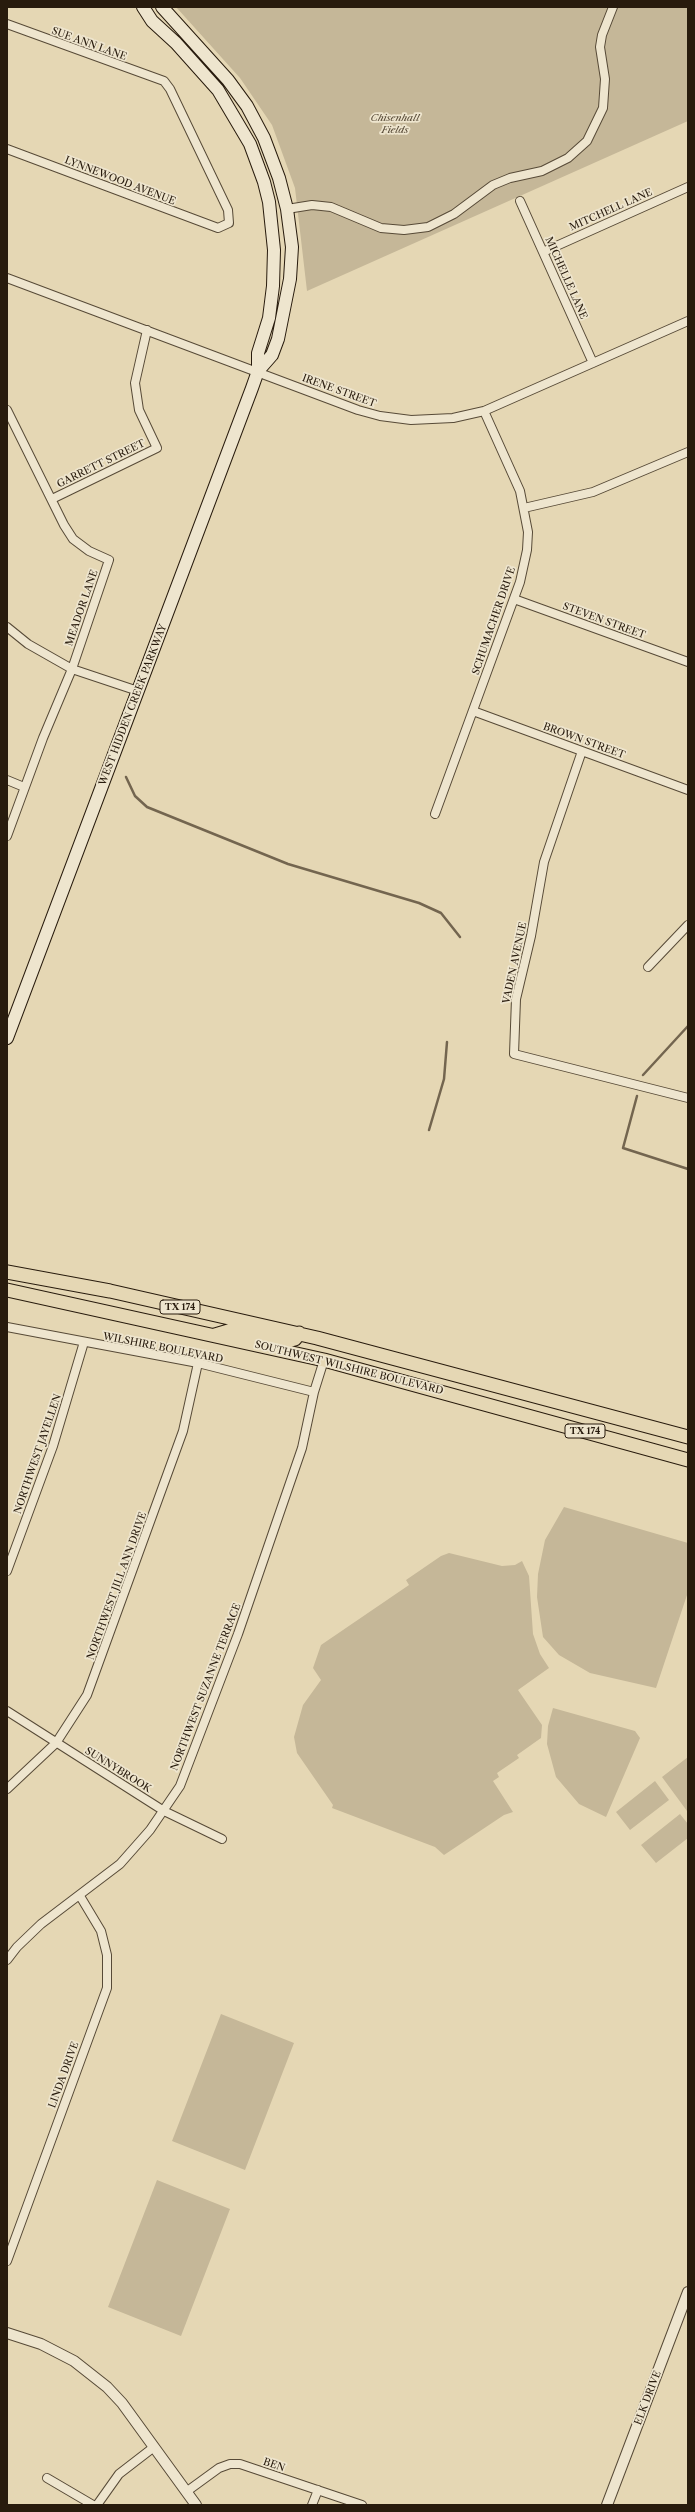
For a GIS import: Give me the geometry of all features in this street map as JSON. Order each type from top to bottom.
[{"type":"main road","name":"WEST HIDDEN CREEK PARKWAY","points":[[7,1038],[258,371],[258,353],[269,318],[273,286],[272,228],[264,182],[250,144],[218,90],[176,43],[152,21],[143,7]]},
{"type":"main road","name":"WEST HIDDEN CREEK PARKWAY","points":[[162,7],[228,80],[247,106],[272,158],[287,209],[292,247],[287,297],[272,356],[258,371]]},
{"type":"main road","name":"SOUTHWEST WILSHIRE BOULEVARD","points":[[7,1272],[110,1291],[299,1333],[688,1437]]},
{"type":"main road","name":"SOUTHWEST WILSHIRE BOULEVARD","points":[[7,1290],[324,1360],[482,1402],[688,1460]]},
{"type":"main road","points":[[215,1335],[235,1329],[287,1341],[295,1339],[299,1333]]},
{"type":"main road","points":[[482,1402],[487,1383]]},
{"type":"street","points":[[287,209],[312,205],[331,207],[381,228],[404,230],[428,226],[454,214],[493,185],[510,178],[542,170],[568,158],[587,141],[603,108],[605,79],[600,47],[602,35],[613,7]]},
{"type":"street","name":"SUE ANN LANE","points":[[7,24],[164,82],[170,89],[228,210],[230,220],[227,226]]},
{"type":"street","name":"LYNNEWOOD AVENUE","points":[[7,149],[218,228],[227,226]]},
{"type":"street","name":"MITCHELL LANE","points":[[543,252],[688,187]]},
{"type":"street","name":"MICHELLE LANE","points":[[520,201],[593,363]]},
{"type":"street","name":"IRENE STREET","points":[[7,278],[258,371],[358,410],[380,416],[428,421],[453,418],[484,411],[688,321]]},
{"type":"street","name":"GARRETT STREET","points":[[52,499],[156,448],[140,410],[135,383],[147,330]]},
{"type":"street","name":"MEADOR LANE","points":[[7,410],[74,539],[89,551],[109,560],[72,669],[24,787],[7,836]]},
{"type":"street","name":"SCHUMACHER DRIVE","points":[[435,814],[514,599],[527,550],[528,532],[520,491],[484,411]]},
{"type":"street","points":[[524,508],[593,492],[688,452]]},
{"type":"street","name":"STEVEN STREET","points":[[514,599],[688,662]]},
{"type":"street","points":[[7,627],[28,644],[72,669],[138,691]]},
{"type":"street","name":"BROWN STREET","points":[[473,711],[688,790]]},
{"type":"street","name":"VADEN AVENUE","points":[[582,751],[544,862],[532,936],[516,999],[514,1054],[688,1098]]},
{"type":"street","points":[[7,780],[24,787]]},
{"type":"street","points":[[648,967],[688,924]]},
{"type":"street","name":"WILSHIRE BOULEVARD","points":[[7,1327],[198,1363],[314,1392]]},
{"type":"street","name":"NORTHWEST JAYELLEN","points":[[7,1571],[53,1446],[84,1342]]},
{"type":"street","name":"NORTHWEST SUZANNE TERRACE","points":[[7,1960],[17,1947],[41,1924],[80,1896],[120,1864],[164,1811],[180,1786],[238,1634],[302,1448],[314,1392],[324,1360]]},
{"type":"street","name":"NORTHWEST JILL ANN DRIVE","points":[[7,1789],[56,1743],[87,1695],[112,1630],[183,1431],[198,1363]]},
{"type":"street","name":"SUNNYBROOK","points":[[7,1711],[164,1811],[222,1839]]},
{"type":"street","name":"LINDA DRIVE","points":[[7,2262],[107,1988],[107,1955],[101,1931],[80,1896]]},
{"type":"street","name":"ELK DRIVE","points":[[607,2505],[688,2292]]},
{"type":"street","points":[[7,2333],[41,2344],[74,2361],[91,2373],[115,2394],[196,2505]]},
{"type":"street","points":[[97,2505],[119,2474],[154,2447]]},
{"type":"street","name":"BEN","points":[[186,2492],[219,2468],[230,2464],[240,2464],[362,2505]]},
{"type":"street","points":[[47,2478],[93,2505]]},
{"type":"street","points":[[312,2505],[318,2490]]},
{"type":"green space","name":"Chisenhall Fields","points":[[176,7],[688,7],[688,121],[307,291],[295,188],[272,125],[240,78]]},
{"type":"green space","points":[[564,1507],[688,1543],[688,1592],[656,1688],[590,1673],[559,1655],[543,1637],[537,1597],[538,1574],[545,1540]]},
{"type":"green space","points":[[449,1553],[502,1566],[515,1565],[522,1561],[529,1576],[533,1634],[540,1654],[549,1668],[518,1690],[542,1725],[541,1738],[517,1755],[519,1758],[497,1773],[499,1777],[493,1781],[513,1812],[504,1815],[444,1855],[435,1847],[332,1808],[333,1805],[297,1753],[294,1737],[303,1705],[321,1680],[313,1668],[321,1645],[409,1585],[406,1580],[441,1556]]},
{"type":"green space","points":[[553,1708],[635,1731],[640,1738],[606,1817],[579,1804],[556,1777],[547,1744],[548,1726]]},
{"type":"green space","points":[[688,1757],[688,1810],[687,1811],[662,1777]]},
{"type":"green space","points":[[655,1781],[669,1800],[630,1830],[616,1812]]},
{"type":"green space","points":[[680,1814],[688,1824],[688,1838],[656,1863],[641,1845]]},
{"type":"green space","points":[[221,2014],[294,2043],[245,2170],[172,2141]]},
{"type":"green space","points":[[157,2180],[230,2209],[181,2336],[108,2307]]},
{"type":"waterway","points":[[126,777],[135,796],[147,807],[288,864],[419,903],[441,913],[460,937]]},
{"type":"waterway","points":[[643,1075],[688,1026]]},
{"type":"waterway","points":[[429,1130],[444,1079],[447,1042]]},
{"type":"waterway","points":[[637,1096],[623,1148],[688,1169]]}]
